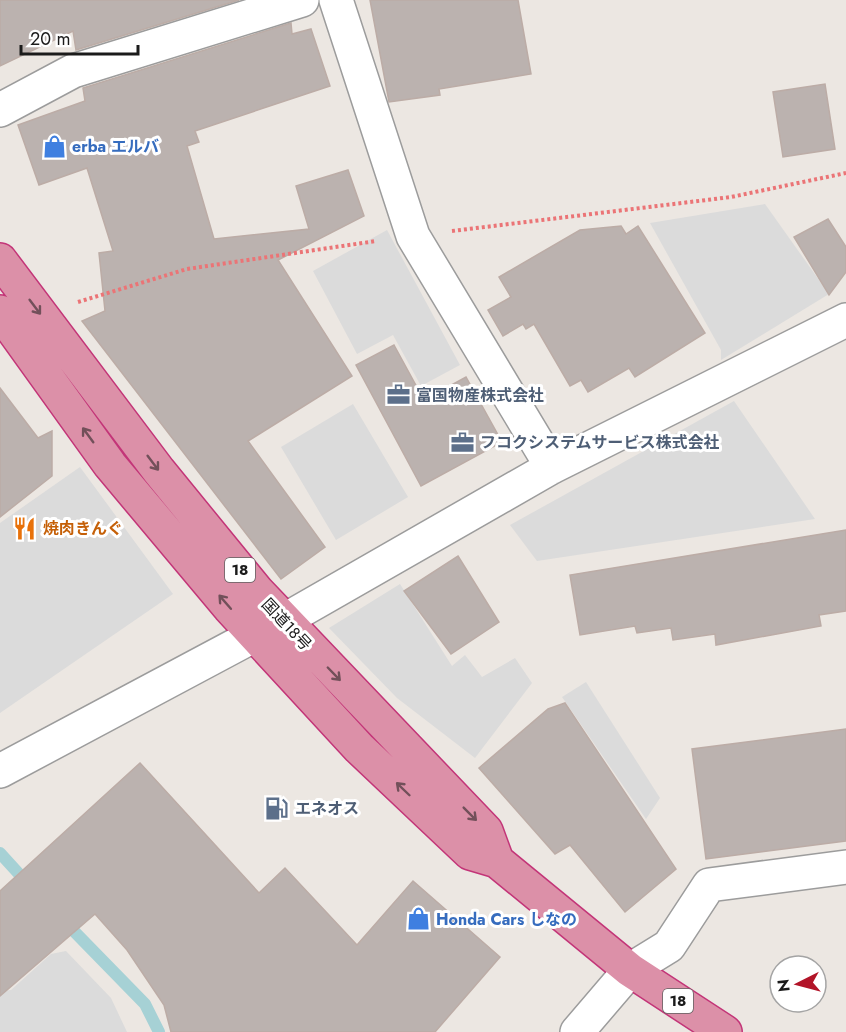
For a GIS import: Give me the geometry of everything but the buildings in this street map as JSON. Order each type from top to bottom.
[{"type":"highway","name":"国道18号","points":[[0,261],[159,471],[269,628]]},
{"type":"highway","name":"国道18号","points":[[0,312],[110,465],[269,628],[486,831],[497,861],[630,970],[725,1032]]},
{"type":"street","points":[[0,110],[74,71],[302,0]]},
{"type":"street","points":[[336,0],[413,236],[552,467]]},
{"type":"street","points":[[0,771],[269,628],[552,467],[846,320]]},
{"type":"street","points":[[577,1032],[630,970],[669,946],[709,885],[846,867]]},
{"type":"shaded area","points":[[765,204],[829,294],[721,360],[721,350],[650,223]]},
{"type":"shaded area","points":[[387,230],[460,365],[421,386],[393,335],[357,354],[313,271]]},
{"type":"shaded area","points":[[734,401],[815,519],[537,561],[510,525]]},
{"type":"shaded area","points":[[353,404],[408,497],[336,540],[281,447]]},
{"type":"shaded area","points":[[80,467],[173,594],[0,713],[0,523]]},
{"type":"shaded area","points":[[400,584],[452,666],[465,655],[482,677],[515,658],[532,683],[475,758],[397,698],[329,628]]},
{"type":"shaded area","points":[[586,682],[660,798],[646,819],[562,697]]},
{"type":"shaded area","points":[[66,951],[111,998],[127,1032],[0,1032],[0,991],[11,990],[51,954]]},
{"type":"waterway","points":[[0,853],[30,886]]},
{"type":"waterway","points":[[63,920],[145,1004],[159,1032]]},
{"type":"place","name":"erba エルバ","points":[[54,146]]},
{"type":"place","name":"富国物産株式会社","points":[[398,395]]},
{"type":"place","name":"フコクシステムサービス株式会社","points":[[462,442]]},
{"type":"place","name":"焼肉きんぐ","points":[[25,528]]},
{"type":"place","name":"エネオス","points":[[277,808]]},
{"type":"place","name":"Honda Cars しなの","points":[[418,919]]}]
